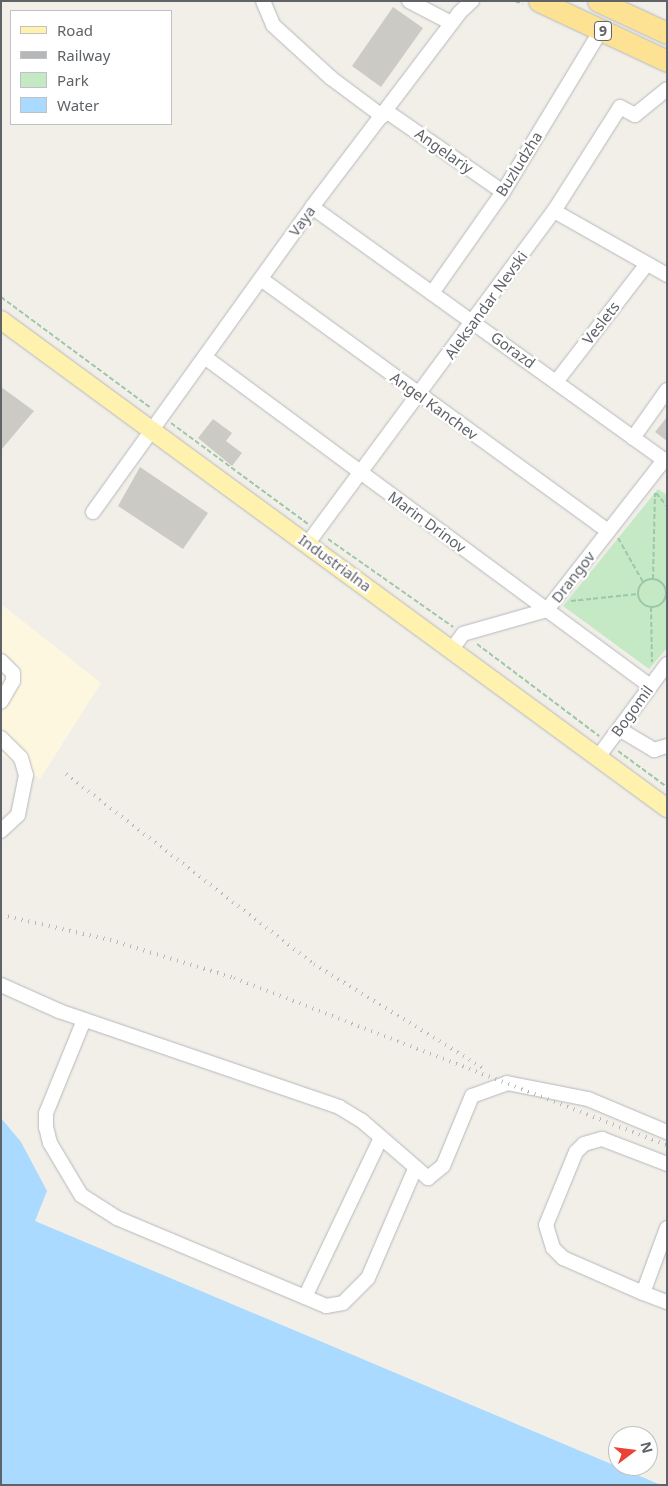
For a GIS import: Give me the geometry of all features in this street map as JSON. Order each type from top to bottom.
[{"type":"highway","name":"9","points":[[539,1],[667,61]]},
{"type":"highway","name":"9","points":[[598,1],[667,33]]},
{"type":"main road","name":"Industrialna","points":[[1,320],[151,432],[313,537],[452,648],[603,750],[667,808]]},
{"type":"street","name":"Angelariy","points":[[263,1],[273,25],[331,78],[503,192]]},
{"type":"street","points":[[409,1],[455,12]]},
{"type":"street","name":"Vaya","points":[[93,512],[163,418],[312,207],[384,114],[455,12],[472,1]]},
{"type":"street","name":"Buzludzha","points":[[432,294],[503,192],[601,30]]},
{"type":"street","name":"Aleksandar Nevski","points":[[313,537],[421,396],[472,321],[554,212],[620,107],[636,115],[667,89]]},
{"type":"street","name":"Gorazd","points":[[312,207],[664,460]]},
{"type":"street","points":[[554,212],[667,275]]},
{"type":"street","name":"Veslets","points":[[556,382],[646,265]]},
{"type":"street","name":"Angel Kanchev","points":[[261,279],[421,396],[610,529]]},
{"type":"street","name":"Marin Drinov","points":[[206,358],[362,474],[550,607],[651,685]]},
{"type":"street","points":[[633,438],[667,390]]},
{"type":"street","name":"Drangov","points":[[463,634],[550,607],[610,529],[651,487],[664,460]]},
{"type":"street","points":[[452,648],[463,634]]},
{"type":"street","points":[[1,661],[12,673],[13,681],[1,702]]},
{"type":"street","name":"Bogomil","points":[[603,750],[667,664]]},
{"type":"street","points":[[619,729],[654,750],[667,746]]},
{"type":"street","points":[[1,738],[21,758],[26,774],[18,815],[1,831]]},
{"type":"street","points":[[1,985],[84,1020],[339,1107],[361,1120],[415,1169],[428,1178],[440,1172],[472,1096],[507,1083],[588,1099],[667,1132]]},
{"type":"street","points":[[84,1020],[46,1113],[50,1143],[81,1195],[116,1218],[326,1306],[342,1303],[356,1293],[368,1278],[415,1169]]},
{"type":"street","points":[[305,1297],[381,1138]]},
{"type":"street","points":[[667,1164],[602,1139],[584,1144],[576,1152],[546,1225],[553,1248],[563,1258],[667,1302]]},
{"type":"street","points":[[643,1293],[667,1228]]},
{"type":"path","points":[[1,296],[163,418],[313,537],[463,634],[603,750],[667,787]]},
{"type":"path","points":[[651,487],[667,506]]},
{"type":"path","points":[[651,487],[654,578]]},
{"type":"path","points":[[610,529],[644,582]]},
{"type":"path","points":[[638,594],[644,582],[654,578]]},
{"type":"path","points":[[638,594],[643,604],[651,607],[660,604],[666,592],[662,583],[654,578]]},
{"type":"path","points":[[550,607],[638,594]]},
{"type":"path","points":[[651,607],[651,685]]},
{"type":"shaded area","points":[[1,604],[101,683],[40,779],[1,755]]},
{"type":"green space","points":[[658,489],[667,495],[667,648],[649,669],[563,606]]},
{"type":"water","points":[[1,1118],[21,1142],[47,1191],[35,1221],[608,1463],[608,1476],[640,1476],[661,1485],[1,1485]]},
{"type":"building","points":[[393,7],[423,28],[381,87],[352,66]]},
{"type":"building","points":[[1,387],[34,411],[1,450]]},
{"type":"building","points":[[667,417],[667,441],[655,432]]},
{"type":"building","points":[[213,419],[232,433],[226,441],[242,453],[232,466],[198,438]]},
{"type":"building","points":[[140,467],[208,513],[183,549],[118,506]]},
{"type":"railway","points":[[66,774],[314,964],[486,1070]]},
{"type":"railway","points":[[1,915],[110,940],[234,978],[667,1145]]}]
